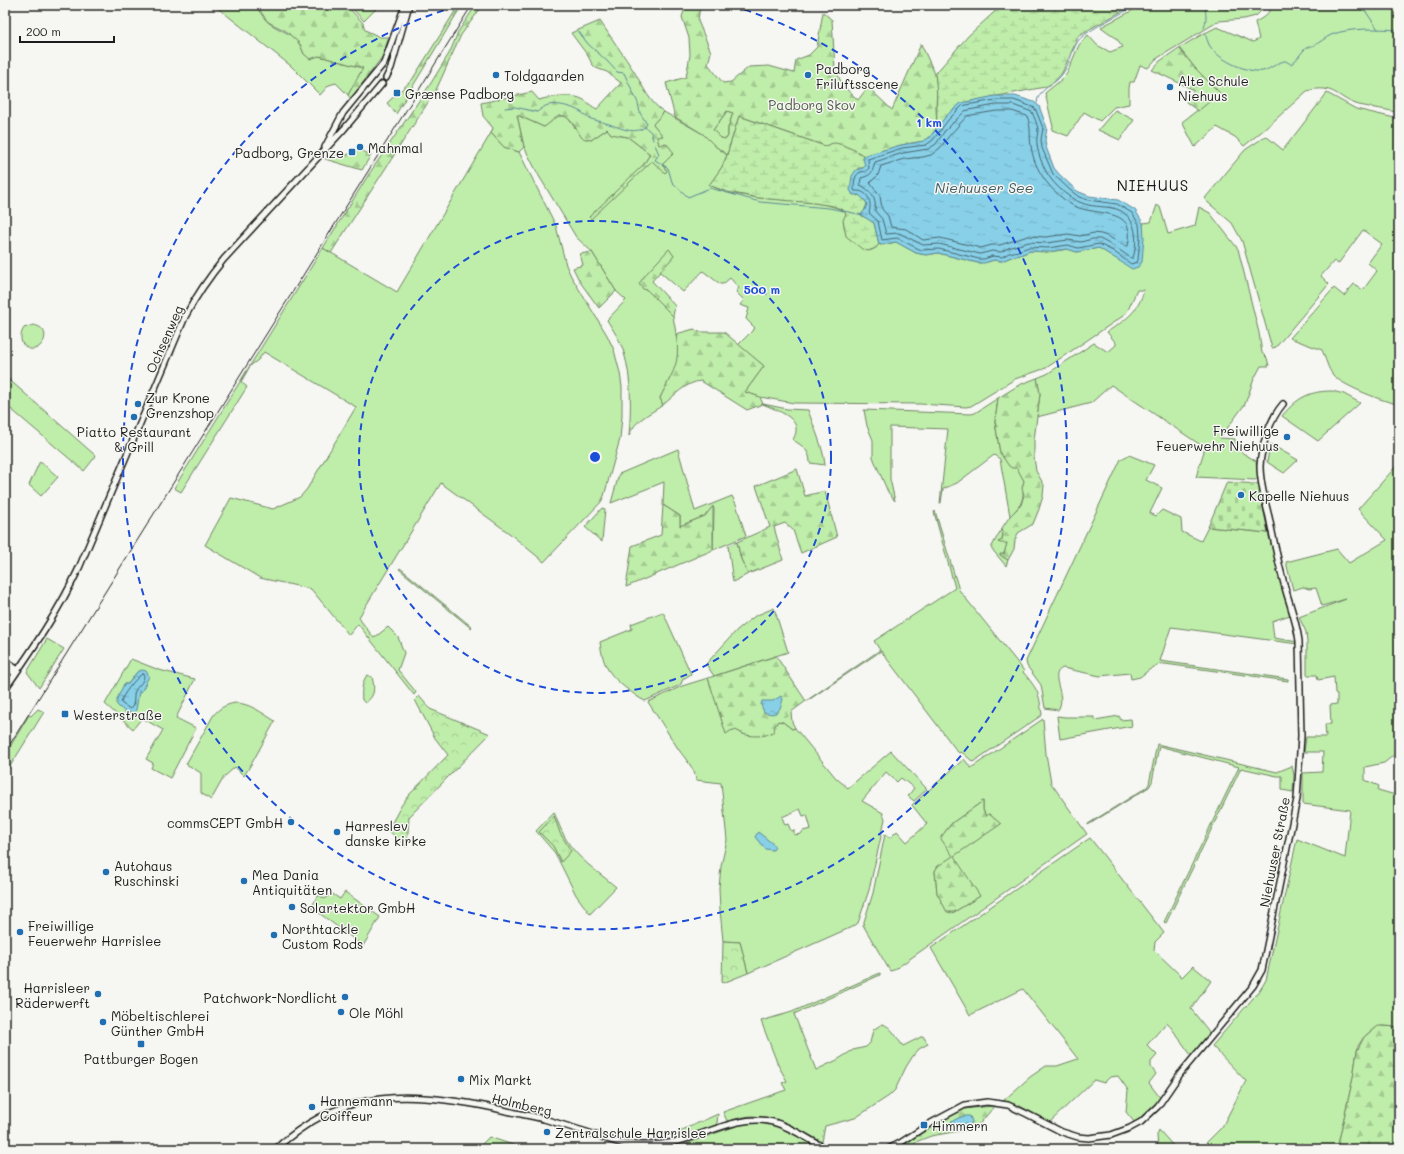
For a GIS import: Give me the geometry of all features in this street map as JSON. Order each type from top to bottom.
[{"type":"street","name":"Ochsenweg","points":[[322,154],[343,113],[376,74],[386,59],[405,5]]},
{"type":"street","points":[[386,78],[391,68],[409,5]]},
{"type":"street","name":"Ochsenweg","points":[[5,688],[59,609],[74,578],[185,317],[194,301],[210,276],[224,259],[322,154],[380,86]]},
{"type":"street","name":"Niehuuser Straße","points":[[888,1149],[931,1123],[965,1105],[987,1102],[1008,1105],[1054,1129],[1069,1135],[1089,1138],[1111,1135],[1130,1128],[1141,1122],[1158,1106],[1180,1074],[1256,982],[1262,970],[1296,810],[1301,747],[1298,629],[1280,571],[1264,497],[1260,470],[1261,460],[1272,419],[1283,404]]},
{"type":"street","points":[[5,661],[17,672]]},
{"type":"street","points":[[5,665],[17,672]]},
{"type":"street","name":"Holmberg","points":[[276,1149],[308,1123],[328,1113],[358,1102],[408,1097],[446,1099],[543,1119],[625,1144],[662,1144],[678,1141],[742,1122],[758,1120],[782,1125],[827,1149]]},
{"type":"green space","points":[[214,5],[256,5],[269,23],[290,35],[298,42],[304,54],[319,56],[363,68],[348,95],[336,83],[329,85],[320,95],[291,66]]},
{"type":"green space","points":[[256,5],[333,5],[335,7],[349,8],[363,23],[365,30],[380,37],[389,37],[382,57],[351,99],[348,95],[363,68],[319,56],[310,59],[304,54],[300,44],[286,31],[268,22]]},
{"type":"green space","points":[[356,5],[372,5],[376,9],[364,21],[352,8]]},
{"type":"green space","points":[[459,5],[462,5],[396,114],[387,103],[412,80]]},
{"type":"green space","points":[[476,5],[483,5],[461,35],[436,90],[331,253],[323,248],[369,174],[431,83],[450,52],[458,32]]},
{"type":"green space","name":"Padborg Skov","points":[[686,5],[700,5],[698,21],[711,52],[708,64],[723,83],[731,82],[749,67],[769,66],[794,73],[796,60],[809,55],[817,47],[823,12],[832,20],[835,69],[843,86],[858,100],[868,87],[892,110],[921,44],[935,74],[937,87],[937,127],[930,137],[924,141],[901,145],[864,156],[854,150],[831,144],[825,146],[739,116],[727,155],[703,134],[675,117],[666,83],[686,77],[690,55],[689,38],[682,17]],"holes":[[[727,111],[733,113],[728,128],[728,136],[726,139],[721,138],[713,130]]]},
{"type":"green space","points":[[1002,5],[1133,5],[1079,35],[1062,73],[1053,83],[1045,87],[961,103],[937,127],[935,74],[968,36]]},
{"type":"green space","points":[[1143,5],[1267,5],[1256,16],[1244,19],[1219,21],[1156,59],[1148,68],[1140,65],[1134,82],[1130,82],[1129,104],[1114,107],[1100,121],[1084,112],[1068,136],[1052,130],[1053,127],[1045,93],[1066,75],[1079,45],[1088,35],[1097,45],[1110,52],[1123,47],[1116,38],[1101,27]]},
{"type":"green space","points":[[1273,5],[1399,5],[1399,113],[1359,105],[1330,90],[1316,89],[1307,91],[1244,146],[1235,137],[1217,127],[1195,147],[1182,122],[1220,93],[1195,68],[1179,48],[1217,27],[1253,42],[1259,39],[1255,22],[1266,15]]},
{"type":"green space","points":[[600,21],[631,66],[654,104],[664,112],[653,124],[663,136],[657,137],[659,145],[666,143],[674,153],[662,165],[667,171],[665,173],[652,161],[591,219],[589,217],[644,164],[650,154],[628,137],[611,134],[607,129],[591,140],[582,138],[572,122],[565,116],[557,117],[544,127],[517,115],[524,147],[519,152],[504,147],[491,133],[493,128],[483,116],[481,103],[532,92],[539,100],[550,97],[574,96],[584,100],[597,109],[621,83],[607,72],[596,68],[592,64],[571,33]]},
{"type":"green space","points":[[1179,48],[1195,68],[1220,93],[1198,111],[1186,102],[1194,90],[1152,70],[1160,61]]},
{"type":"green space","points":[[1327,93],[1356,109],[1399,119],[1399,404],[1375,397],[1345,384],[1333,375],[1322,350],[1290,338],[1334,288],[1344,296],[1354,284],[1363,290],[1377,271],[1368,263],[1382,244],[1363,230],[1338,264],[1334,261],[1321,276],[1329,284],[1276,347],[1272,348],[1242,241],[1232,223],[1205,200],[1245,150],[1266,136],[1283,150]]},
{"type":"green space","points":[[1115,110],[1134,120],[1120,140],[1098,130]]},
{"type":"green space","points":[[727,111],[733,113],[726,139],[721,138],[713,130]]},
{"type":"green space","points":[[664,112],[703,134],[727,155],[722,167],[710,185],[720,190],[740,195],[832,206],[846,214],[844,226],[847,236],[867,250],[872,250],[879,244],[896,242],[916,253],[926,255],[938,253],[978,263],[994,260],[1002,261],[1030,251],[1048,252],[1068,249],[1077,252],[1099,248],[1117,259],[1143,227],[1143,223],[1151,222],[1157,205],[1160,207],[1168,234],[1195,226],[1199,207],[1210,213],[1238,249],[1259,333],[1262,353],[1267,358],[1269,366],[1261,366],[1254,379],[1245,404],[1220,438],[1235,439],[1236,449],[1256,461],[1258,478],[1255,480],[1196,477],[1205,448],[1111,385],[1091,403],[1037,417],[1040,394],[1037,378],[1047,374],[1094,343],[1108,352],[1116,345],[1116,343],[1107,332],[1130,315],[1138,305],[1144,290],[1137,290],[1128,310],[1123,316],[1055,362],[1046,368],[1015,379],[971,406],[794,403],[760,397],[745,392],[764,366],[738,345],[755,328],[746,319],[749,308],[740,305],[744,300],[736,292],[739,288],[730,278],[723,284],[720,284],[703,271],[683,292],[659,271],[674,256],[645,275],[647,290],[673,316],[678,345],[677,365],[660,398],[663,405],[639,422],[631,430],[629,436],[630,394],[627,363],[621,344],[607,320],[626,300],[616,291],[592,252],[576,237],[539,176],[524,147],[517,115],[544,127],[558,116],[565,116],[581,136],[591,140],[607,129],[621,136],[628,137],[650,154],[644,164],[652,160],[665,172],[667,171],[661,159],[657,137],[662,136],[653,124]]},
{"type":"green space","points":[[739,116],[825,146],[834,143],[841,144],[864,156],[863,158],[866,166],[863,168],[858,168],[857,196],[859,195],[867,204],[862,216],[874,223],[879,244],[876,248],[868,251],[862,249],[846,236],[843,220],[846,214],[843,210],[833,206],[759,198],[727,192],[709,185],[722,167]]},
{"type":"green space","points":[[491,133],[504,147],[519,152],[556,226],[566,265],[571,276],[607,335],[614,350],[622,387],[620,439],[601,502],[544,562],[509,533],[441,483],[359,617],[374,638],[388,627],[398,637],[404,653],[398,670],[416,692],[414,695],[358,624],[349,635],[311,589],[260,578],[205,545],[231,498],[273,509],[300,497],[307,489],[356,407],[264,352],[258,360],[250,366],[241,382],[247,387],[181,492],[174,488],[323,248],[397,292]]},
{"type":"green space","points":[[356,148],[371,155],[362,170],[325,159],[327,156],[347,155]]},
{"type":"green space","points":[[669,249],[674,256],[652,281],[675,306],[673,316],[639,284],[645,275]]},
{"type":"green space","points":[[592,252],[616,291],[599,308],[580,282],[573,268],[583,265],[580,254]]},
{"type":"green space","points":[[33,325],[41,328],[44,332],[45,338],[38,347],[33,349],[28,348],[22,343],[21,337],[24,328]]},
{"type":"green space","points":[[694,329],[699,332],[724,332],[764,366],[745,392],[760,397],[763,404],[747,410],[701,381],[685,387],[663,405],[660,398],[677,360],[676,334]]},
{"type":"green space","points":[[5,376],[96,456],[84,471],[5,404]]},
{"type":"green space","points":[[1037,378],[1040,394],[1034,440],[1034,457],[1036,471],[1044,485],[1043,496],[1033,524],[1018,533],[1015,540],[1014,549],[1008,560],[1000,555],[1004,554],[1007,543],[998,542],[1002,540],[1002,528],[1010,516],[1021,505],[1024,495],[1022,488],[1024,481],[1017,468],[1012,468],[1009,466],[1000,453],[995,422],[998,398],[1019,385]]},
{"type":"green space","points":[[1332,391],[1344,394],[1360,403],[1318,441],[1282,416],[1298,400],[1310,394]]},
{"type":"green space","points":[[998,398],[995,422],[1000,453],[1018,469],[1024,481],[1022,501],[1010,516],[1000,459],[994,455],[957,483],[943,489],[940,503],[948,429],[890,427],[890,479],[895,501],[888,492],[873,457],[873,440],[867,426],[864,410],[971,414]]},
{"type":"green space","points":[[763,404],[787,409],[808,410],[820,444],[825,465],[810,463],[809,455],[805,449],[793,440],[796,426],[793,421],[784,414]]},
{"type":"green space","points":[[1270,444],[1298,460],[1284,473],[1267,462]]},
{"type":"green space","points":[[678,449],[695,511],[732,496],[746,536],[713,550],[713,507],[705,516],[680,526],[680,516],[663,505],[664,482],[611,503],[619,474]]},
{"type":"green space","points":[[1129,455],[1154,465],[1146,480],[1162,488],[1150,513],[1156,516],[1162,510],[1181,519],[1182,532],[1201,541],[1208,527],[1268,533],[1290,615],[1272,621],[1274,638],[1298,642],[1298,644],[1171,627],[1160,661],[1288,679],[1288,681],[1165,664],[1159,664],[1140,677],[1131,679],[1130,673],[1100,676],[1063,668],[1057,675],[1061,698],[1058,710],[1045,708],[1041,685],[1027,666],[1026,661],[1121,459]]},
{"type":"green space","points":[[40,461],[58,477],[41,496],[29,485]]},
{"type":"green space","points":[[1399,463],[1399,751],[1384,763],[1365,767],[1365,780],[1379,786],[1378,790],[1399,796],[1399,1027],[1376,1027],[1364,1037],[1358,1046],[1353,1078],[1337,1149],[1304,1149],[1302,1143],[1300,1144],[1300,1149],[1210,1149],[1205,1144],[1222,1127],[1246,1081],[1212,1046],[1260,990],[1266,980],[1297,839],[1345,858],[1350,810],[1303,804],[1303,773],[1322,772],[1323,752],[1304,752],[1306,737],[1326,737],[1325,724],[1331,724],[1330,705],[1337,704],[1337,694],[1335,693],[1334,677],[1318,680],[1317,675],[1307,675],[1306,632],[1299,617],[1346,599],[1322,606],[1316,588],[1309,589],[1303,587],[1293,590],[1286,562],[1337,549],[1349,563],[1387,540],[1358,509]]},
{"type":"green space","points":[[797,469],[805,496],[825,491],[837,537],[801,553],[793,530],[785,523],[774,527],[783,560],[748,574],[741,559],[737,542],[770,527],[756,486]]},
{"type":"green space","points":[[1227,482],[1258,484],[1268,533],[1208,527]]},
{"type":"green space","points":[[663,505],[680,516],[680,526],[705,516],[713,506],[713,550],[626,587],[632,546],[661,535]]},
{"type":"green space","points":[[602,508],[605,509],[602,542],[585,527]]},
{"type":"green space","points":[[935,511],[959,590],[1024,671],[1023,672],[1032,683],[1039,696],[1041,707],[1042,715],[973,762],[963,753],[959,753],[957,751],[881,651],[806,701],[880,650],[874,641],[955,588],[934,512]]},
{"type":"green space","points":[[1002,528],[1002,540],[1007,542],[1003,557],[1008,560],[1006,566],[991,548]]},
{"type":"green space","points":[[737,542],[741,559],[748,574],[733,582],[728,546]]},
{"type":"green space","points":[[400,568],[472,627],[471,628],[399,569]]},
{"type":"green space","points":[[774,608],[788,652],[714,676],[706,664],[737,630],[755,616]]},
{"type":"green space","points":[[663,612],[691,674],[683,679],[681,684],[678,686],[645,701],[627,689],[611,674],[605,664],[600,642],[632,629],[631,624]]},
{"type":"green space","points":[[47,639],[64,649],[39,688],[27,672]]},
{"type":"green space","points":[[776,656],[806,701],[791,712],[792,722],[795,728],[792,729],[783,722],[778,721],[774,731],[759,736],[750,736],[737,730],[726,734],[708,678]]},
{"type":"green space","points":[[131,659],[159,670],[195,679],[176,718],[196,728],[170,778],[151,768],[153,763],[146,759],[163,730],[142,718],[133,729],[105,704]],"holes":[[[137,672],[139,697],[123,687],[124,684],[128,684]]]},
{"type":"green space","points":[[367,675],[372,677],[374,689],[371,698],[365,703],[362,700],[362,690]]},
{"type":"green space","points":[[708,678],[716,701],[732,730],[736,730],[743,734],[766,735],[778,721],[783,722],[792,729],[795,728],[836,778],[848,788],[891,751],[927,789],[914,801],[908,796],[914,788],[901,778],[897,782],[886,772],[862,801],[883,813],[885,819],[869,890],[858,923],[854,926],[748,973],[740,942],[723,941],[719,888],[721,866],[727,840],[721,783],[696,780],[692,768],[648,702],[682,686]],"holes":[[[800,809],[803,816],[807,815],[811,829],[803,831],[801,834],[794,835],[794,830],[791,831],[788,824],[785,825],[782,817]]]},
{"type":"green space","points":[[419,696],[430,709],[490,734],[409,817],[407,847],[388,830],[408,796],[448,755],[435,738],[415,700]]},
{"type":"green space","points":[[240,703],[251,707],[275,721],[244,776],[235,767],[224,777],[211,800],[201,793],[201,773],[186,764],[213,716],[222,707]]},
{"type":"green space","points":[[38,709],[44,712],[9,768],[5,765],[5,755],[29,715],[31,716]]},
{"type":"green space","points":[[1057,716],[1094,717],[1095,720],[1119,716],[1121,720],[1131,719],[1132,726],[1060,739]]},
{"type":"green space","points":[[1043,719],[1046,754],[1051,783],[1087,834],[894,970],[890,971],[863,925],[873,893],[885,834],[890,838],[897,831],[907,842],[927,824],[912,805],[964,759],[971,768]],"holes":[[[983,801],[983,810],[986,816],[989,814],[1000,824],[941,837],[952,823]],[[938,866],[980,896],[950,913],[937,893],[935,871]]]},
{"type":"green space","points":[[1157,744],[1277,772],[1292,766],[1294,775],[1293,792],[1282,790],[1282,776],[1241,768],[1166,923],[1164,922],[1239,767],[1159,746],[1152,782],[1149,787],[1088,825],[1147,787],[1149,784]]},
{"type":"green space","points":[[983,801],[983,810],[986,816],[989,814],[1001,824],[954,856],[980,896],[954,912],[947,912],[937,893],[935,871],[938,866],[953,856],[941,837],[952,823]]},
{"type":"green space","points":[[554,812],[564,836],[572,848],[588,864],[616,887],[590,914],[576,895],[555,853],[536,831]]},
{"type":"green space","points":[[554,816],[560,833],[571,851],[561,862],[553,846],[539,832]]},
{"type":"green space","points":[[1090,838],[1164,933],[1155,942],[1154,950],[1182,977],[1193,966],[1211,981],[1191,1009],[1211,1034],[1191,1055],[1167,1022],[1147,1045],[1157,1055],[1151,1062],[1151,1067],[1156,1074],[1149,1083],[1161,1099],[1135,1123],[1126,1112],[1128,1090],[1118,1076],[1110,1077],[1104,1083],[1094,1080],[1050,1122],[1018,1105],[1003,1101],[1030,1077],[1046,1066],[1057,1066],[1078,1059],[1023,989],[970,1015],[931,948]]},
{"type":"green space","points":[[345,892],[380,917],[363,946],[311,907],[319,895],[325,899],[331,893],[340,899]]},
{"type":"green space","points":[[723,941],[740,942],[748,973],[723,983],[722,982]]},
{"type":"green space","points":[[880,973],[880,975],[794,1014],[816,1070],[853,1050],[866,1047],[870,1043],[873,1030],[882,1024],[889,1027],[903,1046],[923,1036],[928,1044],[919,1049],[913,1056],[895,1090],[889,1096],[855,1118],[825,1126],[822,1142],[797,1128],[780,1121],[762,1117],[749,1116],[727,1121],[723,1112],[786,1090],[782,1083],[787,1081],[778,1065],[761,1021],[792,1012]]},
{"type":"green space","points":[[1379,1026],[1399,1027],[1399,1149],[1337,1149],[1353,1078],[1357,1051],[1364,1037]]},
{"type":"green space","points":[[993,1106],[993,1108],[976,1128],[931,1136],[918,1141],[908,1149],[901,1149],[902,1146],[942,1120],[963,1109]]},
{"type":"green space","points":[[718,1114],[715,1127],[685,1135],[680,1131]]},
{"type":"green space","points":[[748,1122],[771,1123],[792,1131],[822,1149],[683,1149],[683,1146],[696,1140]]},
{"type":"green space","points":[[1159,1130],[1176,1149],[1158,1149],[1157,1135]]},
{"type":"green space","points":[[489,1137],[516,1146],[518,1149],[477,1149]]},
{"type":"water","name":"Niehuuser See","points":[[995,96],[1015,96],[1034,102],[1039,106],[1047,128],[1045,140],[1046,147],[1054,168],[1077,191],[1089,196],[1118,200],[1135,210],[1143,223],[1144,237],[1142,262],[1138,267],[1132,269],[1099,248],[1077,252],[1067,249],[1048,252],[1030,251],[1002,261],[994,260],[978,263],[938,253],[926,255],[916,253],[896,242],[882,245],[879,244],[874,223],[861,215],[865,210],[867,204],[866,202],[859,195],[853,195],[850,190],[852,176],[856,170],[865,166],[863,158],[866,155],[901,145],[924,141],[930,137],[946,116],[961,103]]},
{"type":"water","points":[[142,670],[146,671],[149,676],[142,691],[139,692],[136,710],[131,713],[126,712],[117,705],[117,699],[124,684],[128,684],[137,672]]},
{"type":"water","points":[[781,696],[783,699],[781,707],[777,712],[772,714],[764,712],[761,705],[762,701],[773,701]]},
{"type":"water","points":[[758,832],[773,844],[775,847],[773,850],[765,849],[755,837]]},
{"type":"water","points":[[964,1116],[970,1116],[972,1122],[970,1125],[961,1129],[947,1130],[946,1126],[956,1119]]},
{"type":"waterway","points":[[1037,103],[1039,95],[1042,91],[1057,80],[1063,73],[1078,41],[1082,37],[1088,32],[1138,5]]},
{"type":"waterway","points":[[1204,28],[1206,18],[1205,10],[1210,5]]},
{"type":"waterway","points":[[1361,5],[1378,29]]},
{"type":"waterway","points":[[1393,5],[1399,13]]},
{"type":"waterway","points":[[1205,33],[1211,48],[1222,58],[1243,68],[1263,71],[1284,61],[1291,64],[1306,48],[1315,45],[1329,36],[1339,32],[1365,29],[1399,30]]},
{"type":"waterway","points":[[579,32],[588,44],[617,72],[624,73],[638,103],[640,113],[647,124],[645,127]]},
{"type":"waterway","points":[[505,108],[515,107],[537,112],[548,105],[570,107],[578,110],[590,118],[623,129],[632,131],[645,127],[651,132],[653,140]]},
{"type":"waterway","points":[[655,145],[659,154],[655,160],[668,168],[672,182],[688,197],[710,188],[760,202],[829,208],[863,215]]},
{"type":"railway","points":[[5,752],[472,5]]},
{"type":"place","name":"Toldgaarden","points":[[496,75]]},
{"type":"place","name":"Padborg Friluftsscene","points":[[808,75]]},
{"type":"place","name":"Alte Schule Niehuus","points":[[1170,87]]},
{"type":"place","name":"Grænse Padborg","points":[[397,93]]},
{"type":"place","name":"Mahnmal","points":[[360,147]]},
{"type":"place","name":"Padborg, Grenze","points":[[352,152]]},
{"type":"place","name":"Zur Krone Grenzshop","points":[[138,404]]},
{"type":"place","name":"Piatto Restaurant & Grill","points":[[134,417]]},
{"type":"place","name":"Freiwillige Feuerwehr Niehuus","points":[[1287,437]]},
{"type":"place","name":"Kapelle Niehuus","points":[[1241,495]]},
{"type":"place","name":"Westerstraße","points":[[65,714]]},
{"type":"place","name":"commsCEPT GmbH","points":[[291,822]]},
{"type":"place","name":"Harreslev danske kirke","points":[[337,832]]},
{"type":"place","name":"Autohaus Ruschinski","points":[[106,872]]},
{"type":"place","name":"Mea Dania Antiquitäten","points":[[244,881]]},
{"type":"place","name":"Solartektor GmbH","points":[[292,907]]},
{"type":"place","name":"Freiwillige Feuerwehr Harrislee","points":[[20,932]]},
{"type":"place","name":"Northtackle Custom Rods","points":[[274,935]]},
{"type":"place","name":"Harrisleer Räderwerft","points":[[98,994]]},
{"type":"place","name":"Patchwork-Nordlicht","points":[[345,997]]},
{"type":"place","name":"Ole Möhl","points":[[341,1012]]},
{"type":"place","name":"Möbeltischlerei Günther GmbH","points":[[103,1022]]},
{"type":"place","name":"Pattburger Bogen","points":[[141,1044]]},
{"type":"place","name":"Mix Markt","points":[[461,1079]]},
{"type":"place","name":"Hannemann Coiffeur","points":[[312,1107]]},
{"type":"place","name":"Himmern","points":[[924,1125]]},
{"type":"place","name":"Zentralschule Harrislee","points":[[547,1132]]},
{"type":"district","name":"NIEHUUS","points":[[1153,185]]}]
